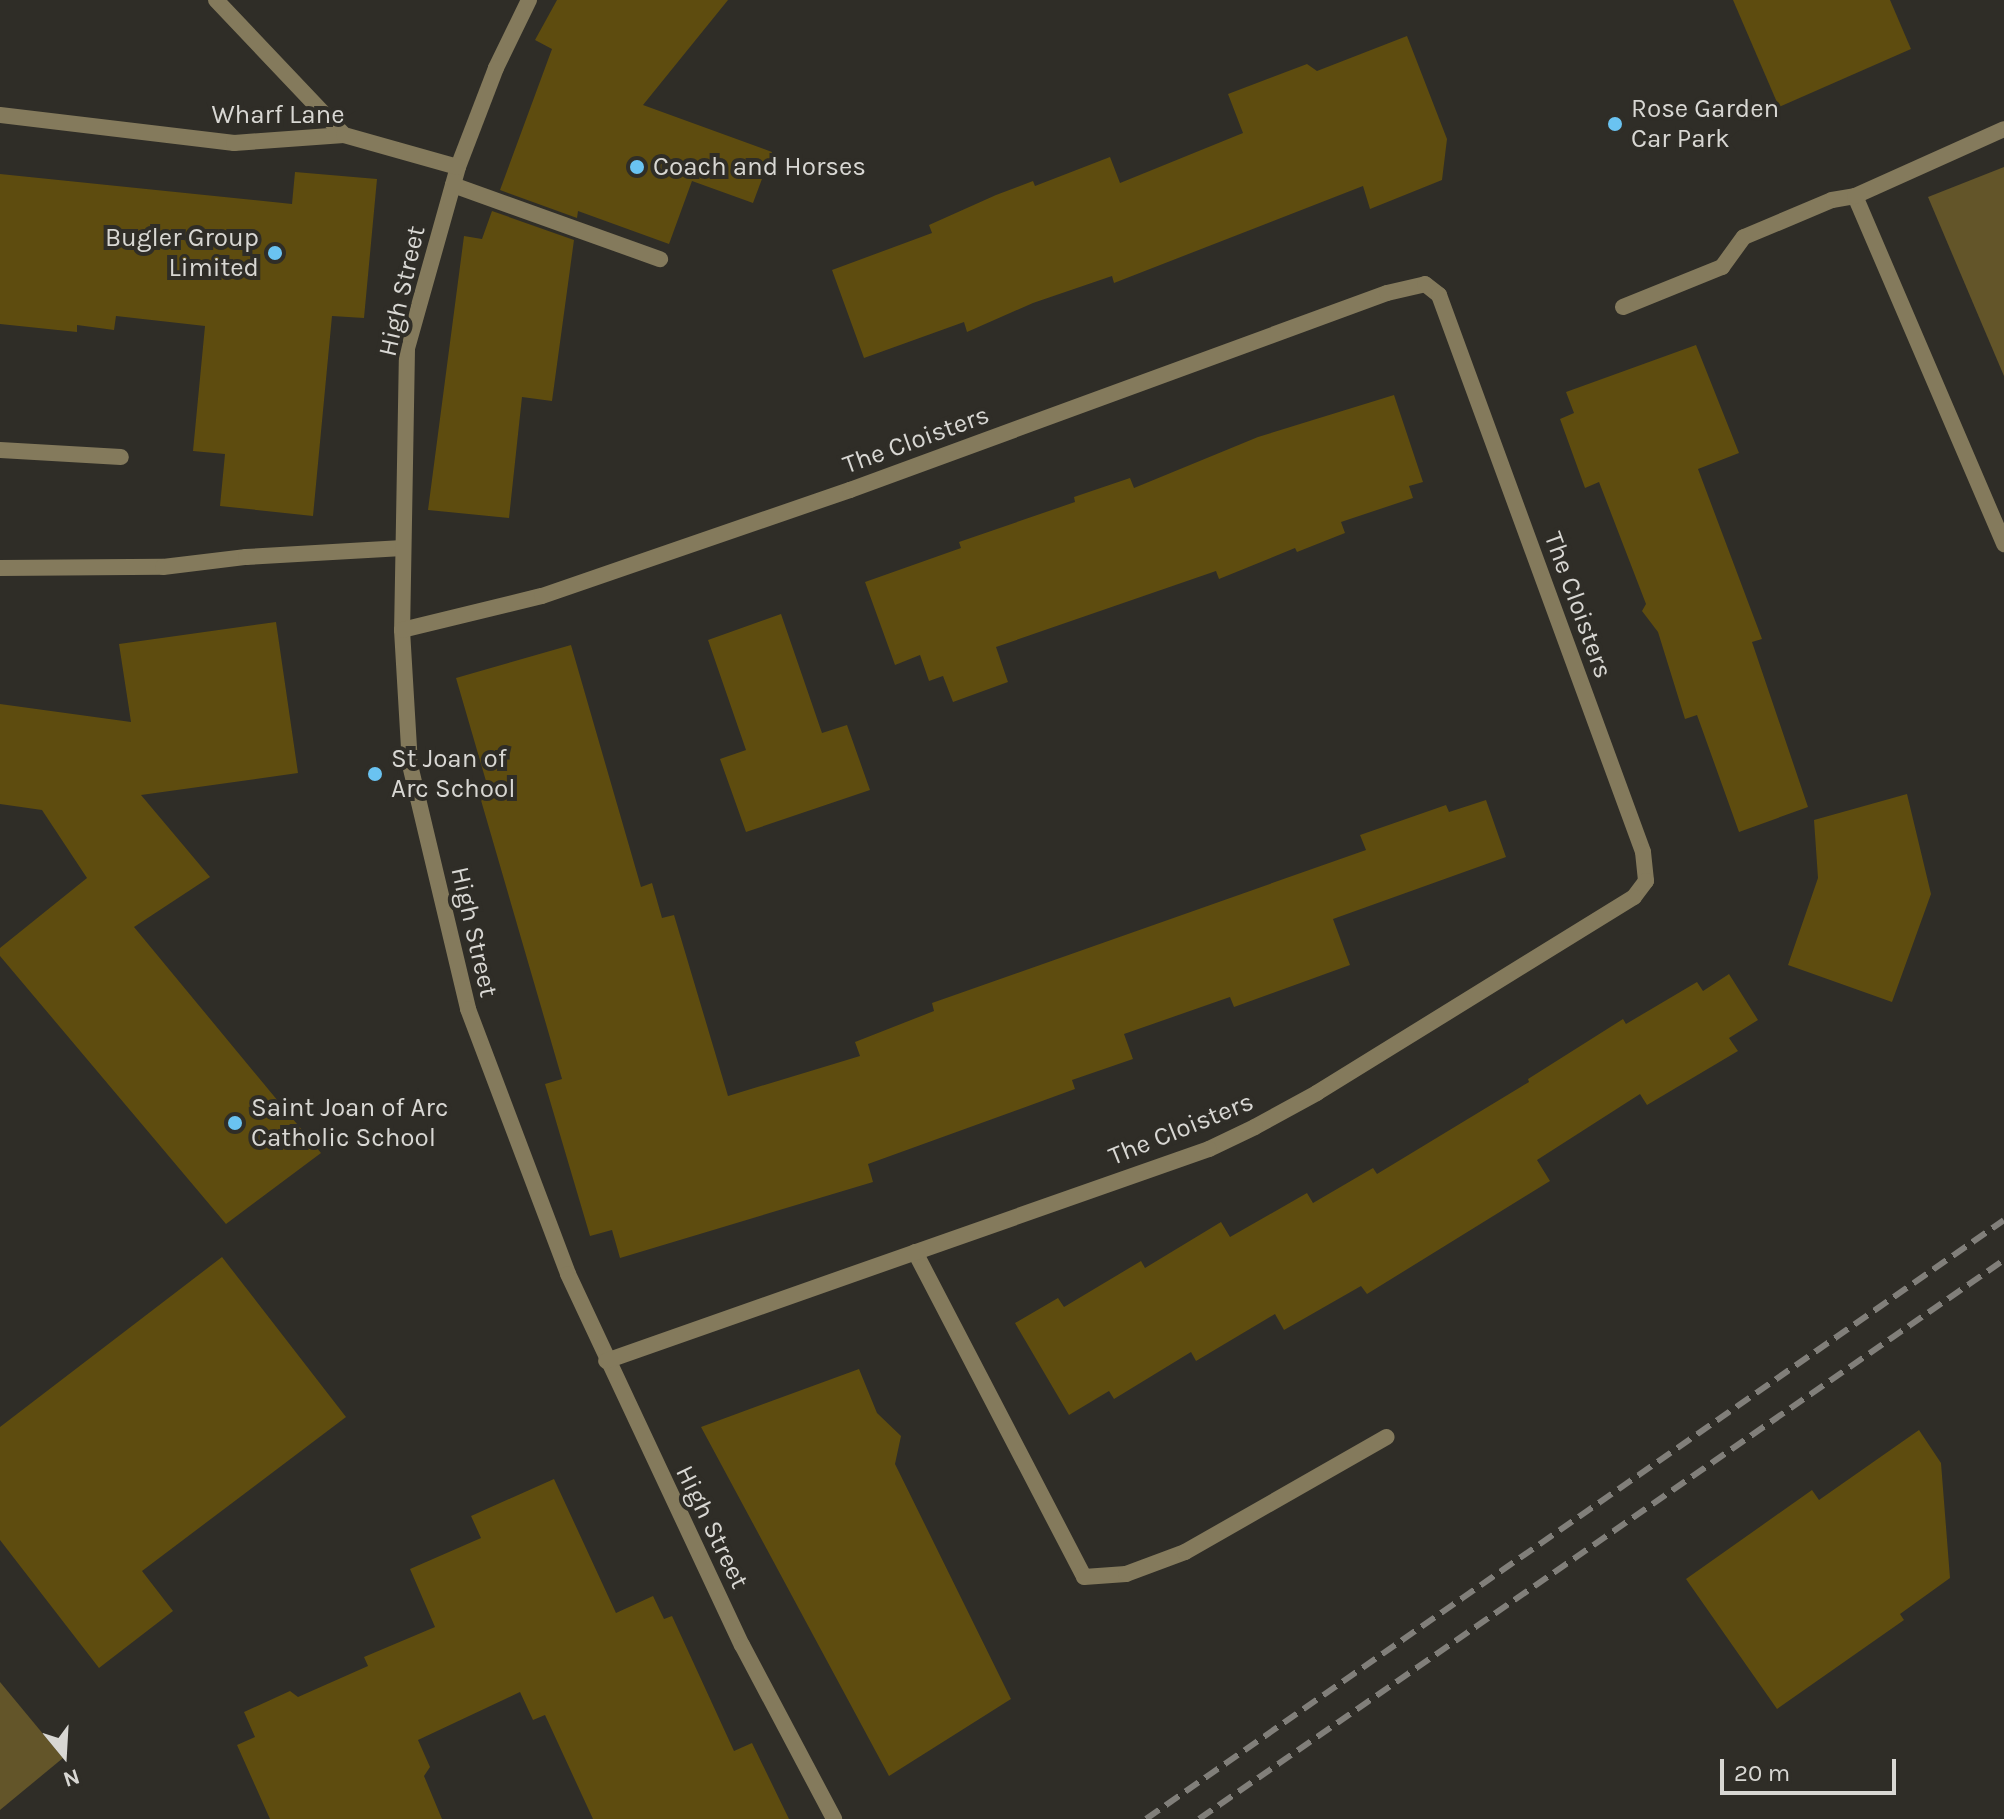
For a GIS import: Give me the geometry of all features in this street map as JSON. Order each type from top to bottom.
[{"type":"street","points":[[216,0],[344,135]]},
{"type":"street","name":"High Street","points":[[529,0],[496,68],[458,167],[407,349],[402,630],[410,765],[468,1009],[568,1274],[606,1361],[742,1645],[834,1819]]},
{"type":"street","name":"Wharf Lane","points":[[0,115],[234,143],[344,135],[458,167]]},
{"type":"street","points":[[1623,307],[1722,267],[1744,237],[1832,200],[1855,196],[2004,129]]},
{"type":"street","points":[[453,185],[660,259]]},
{"type":"street","points":[[1855,196],[2004,544]]},
{"type":"street","name":"The Cloisters","points":[[402,630],[542,596],[850,490],[1387,293],[1425,284],[1439,295],[1643,852],[1646,881],[1634,897],[1317,1093],[1255,1127],[1209,1149],[606,1361]]},
{"type":"street","points":[[0,450],[121,457]]},
{"type":"street","points":[[0,568],[163,567],[246,557],[403,548]]},
{"type":"street","points":[[915,1252],[1084,1577],[1126,1574],[1185,1552],[1387,1437]]},
{"type":"shaded area","points":[[2004,167],[2004,376],[1928,197]]},
{"type":"shaded area","points":[[0,1682],[63,1758],[0,1810]]},
{"type":"building","name":"Coach and Horses","points":[[557,0],[728,0],[643,105],[772,152],[753,203],[692,181],[669,244],[578,211],[577,218],[500,190],[552,49],[535,40]]},
{"type":"building","points":[[1733,0],[1890,0],[1911,49],[1779,107]]},
{"type":"building","points":[[1407,36],[1447,139],[1442,180],[1370,209],[1363,186],[1114,283],[1112,276],[1033,303],[967,332],[964,322],[864,358],[832,270],[932,233],[929,225],[1033,181],[1035,186],[1110,157],[1120,183],[1243,133],[1228,94],[1307,64],[1317,71]]},
{"type":"building","points":[[295,172],[377,179],[364,318],[332,316],[313,516],[220,506],[225,454],[193,451],[205,326],[116,316],[114,330],[77,325],[77,332],[0,324],[0,174],[292,204]]},
{"type":"building","points":[[492,211],[574,240],[552,401],[522,397],[509,518],[428,510],[464,236],[482,239]]},
{"type":"building","points":[[1696,345],[1739,453],[1698,469],[1762,639],[1752,642],[1808,807],[1739,832],[1697,715],[1685,719],[1658,632],[1642,611],[1646,604],[1599,482],[1585,488],[1560,419],[1574,413],[1566,392]]},
{"type":"building","points":[[1394,395],[1423,482],[1409,486],[1413,498],[1341,522],[1345,533],[1297,552],[1295,548],[1219,579],[1216,571],[996,647],[1008,682],[953,702],[943,676],[929,681],[920,655],[895,665],[865,582],[961,548],[959,542],[1075,502],[1074,497],[1130,478],[1134,488],[1258,437]]},
{"type":"building","points":[[781,614],[822,733],[847,725],[870,790],[746,832],[720,759],[746,750],[708,640]]},
{"type":"building","points":[[276,622],[298,773],[141,795],[210,877],[134,927],[321,1153],[226,1224],[0,956],[0,948],[87,878],[42,810],[0,804],[0,704],[131,722],[119,644]]},
{"type":"building","points":[[571,645],[641,887],[652,883],[662,918],[674,915],[728,1096],[860,1056],[855,1042],[934,1011],[932,1003],[1366,850],[1360,835],[1446,805],[1449,812],[1486,800],[1506,857],[1333,919],[1350,965],[1234,1007],[1230,997],[1124,1034],[1133,1059],[1072,1080],[1075,1089],[868,1164],[873,1182],[620,1258],[612,1230],[590,1236],[545,1084],[562,1079],[478,790],[488,788],[456,678]]},
{"type":"building","points":[[1907,794],[1931,894],[1892,1002],[1788,965],[1818,878],[1814,820]]},
{"type":"building","points":[[1729,974],[1758,1020],[1729,1038],[1738,1051],[1647,1105],[1640,1094],[1537,1160],[1550,1181],[1367,1294],[1361,1286],[1284,1330],[1275,1314],[1196,1361],[1191,1352],[1114,1399],[1109,1391],[1069,1415],[1015,1323],[1058,1298],[1064,1307],[1141,1261],[1145,1268],[1221,1222],[1230,1237],[1307,1193],[1313,1203],[1373,1168],[1377,1174],[1529,1082],[1528,1079],[1623,1019],[1626,1024],[1697,982],[1703,991]]},
{"type":"building","points":[[222,1257],[346,1417],[142,1571],[173,1611],[99,1668],[0,1540],[0,1427]]},
{"type":"building","points":[[859,1369],[877,1413],[901,1436],[895,1464],[1011,1699],[889,1776],[701,1427]]},
{"type":"building","points":[[1919,1430],[1941,1463],[1950,1578],[1900,1614],[1904,1620],[1777,1709],[1686,1579],[1812,1490],[1819,1500]]},
{"type":"building","points":[[554,1479],[616,1613],[653,1596],[664,1619],[672,1616],[734,1751],[752,1743],[789,1819],[593,1819],[545,1715],[533,1720],[520,1692],[418,1740],[430,1767],[424,1776],[442,1819],[270,1819],[237,1745],[255,1737],[244,1712],[290,1691],[298,1697],[368,1666],[364,1657],[435,1627],[410,1569],[481,1538],[471,1516]]},
{"type":"railway","points":[[1146,1819],[2004,1220]]},
{"type":"railway","points":[[1199,1819],[2004,1260]]},
{"type":"place","name":"Rose Garden Car Park","points":[[1615,124]]},
{"type":"place","name":"Coach and Horses","points":[[637,167]]},
{"type":"place","name":"Bugler Group Limited","points":[[275,253]]},
{"type":"place","name":"St Joan of Arc School","points":[[375,774]]},
{"type":"place","name":"Saint Joan of Arc Catholic School","points":[[235,1123]]}]
